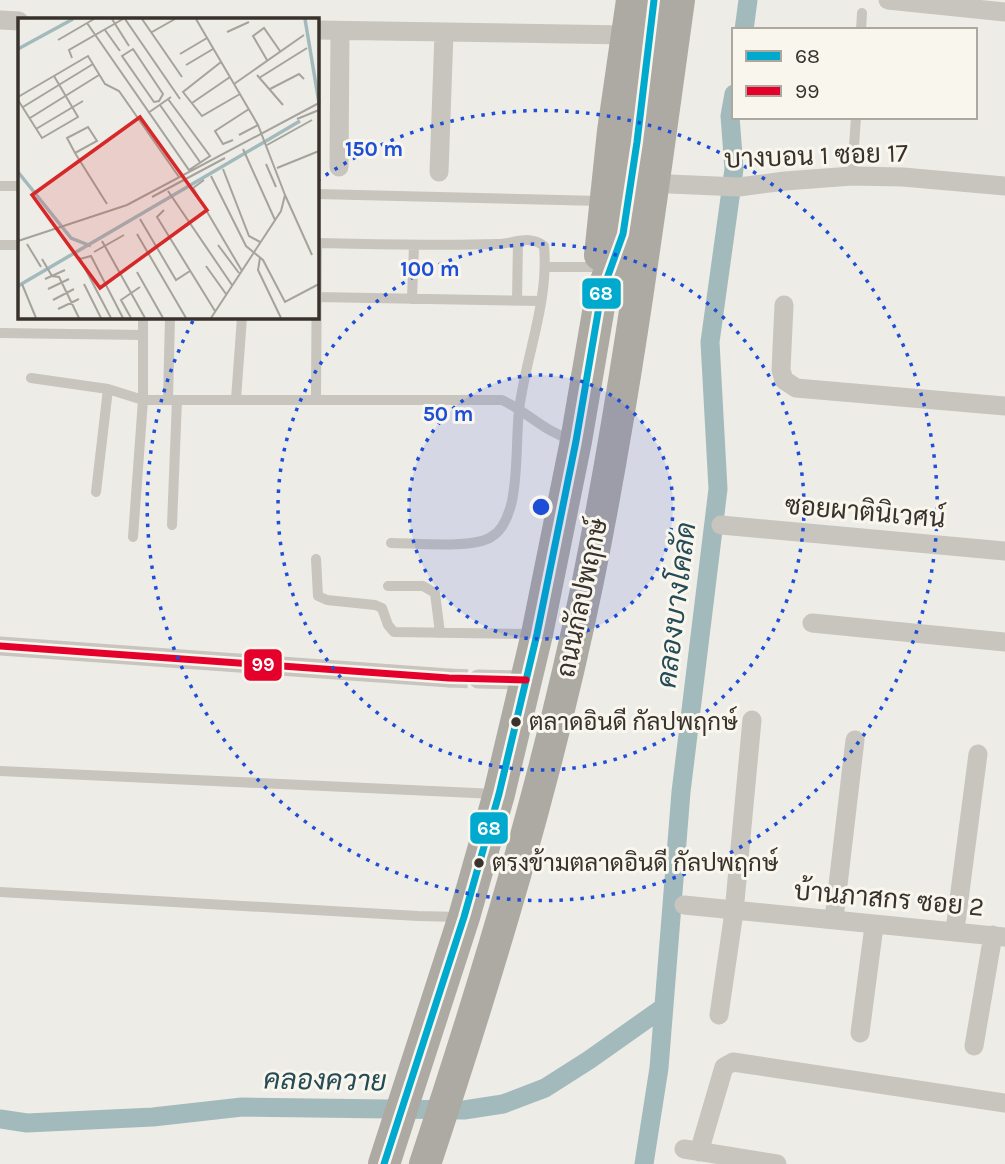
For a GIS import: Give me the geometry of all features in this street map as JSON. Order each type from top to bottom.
[{"type":"main road","name":"ถนนกัลปพฤกษ์","points":[[384,1164],[464,916],[499,794],[537,634],[576,441],[600,281],[605,201],[632,0]]},
{"type":"main road","name":"ถนนกัลปพฤกษ์","points":[[600,281],[623,234],[654,0]]},
{"type":"main road","name":"ถนนกัลปพฤกษ์","points":[[425,1164],[506,907],[566,681],[588,579],[635,308],[679,0]]},
{"type":"main road","name":"ถนนกัลปพฤกษ์","points":[[635,308],[651,270],[677,156],[697,0]]},
{"type":"street","points":[[888,0],[1005,12]]},
{"type":"street","points":[[0,20],[18,21]]},
{"type":"street","points":[[318,30],[627,36]]},
{"type":"street","points":[[339,167],[340,31]]},
{"type":"street","points":[[439,172],[443,33]]},
{"type":"street","name":"บางบอน 1 ซอย 17","points":[[670,184],[739,187],[852,176],[904,177],[1005,186]]},
{"type":"street","points":[[785,305],[781,370],[784,380],[796,388],[1005,406]]},
{"type":"street","name":"ซอยผาตินิเวศน์","points":[[721,525],[1005,551]]},
{"type":"street","points":[[811,623],[1005,642]]},
{"type":"street","points":[[0,646],[449,678]]},
{"type":"street","points":[[478,679],[526,680]]},
{"type":"street","points":[[719,1015],[734,912],[752,720]]},
{"type":"street","points":[[834,919],[855,740]]},
{"type":"street","points":[[955,930],[978,754]]},
{"type":"street","name":"บ้านภาสกร ซอย 2","points":[[684,905],[734,912],[834,919],[874,926],[955,930],[999,936]]},
{"type":"street","points":[[860,1033],[874,926]]},
{"type":"street","points":[[974,1046],[999,936]]},
{"type":"street","points":[[777,1164],[691,1151],[724,1067],[733,1062],[1005,1103]]},
{"type":"lane","points":[[861,28],[862,13]]},
{"type":"lane","points":[[852,176],[856,119]]},
{"type":"lane","points":[[0,186],[18,186]]},
{"type":"lane","points":[[318,194],[605,201]]},
{"type":"lane","points":[[318,243],[507,244],[529,239],[544,246],[546,267],[541,301],[519,408],[513,498],[503,525],[491,538],[465,544],[391,543]]},
{"type":"lane","points":[[517,300],[518,241]]},
{"type":"lane","points":[[0,245],[18,245]]},
{"type":"lane","points":[[412,299],[414,245]]},
{"type":"lane","points":[[546,267],[600,281]]},
{"type":"lane","points":[[318,297],[541,301]]},
{"type":"lane","points":[[133,537],[143,400],[144,318]]},
{"type":"lane","points":[[170,318],[172,525]]},
{"type":"lane","points":[[236,399],[242,318]]},
{"type":"lane","points":[[316,399],[317,318]]},
{"type":"lane","points":[[0,333],[143,335]]},
{"type":"lane","points":[[31,377],[108,389],[143,400],[502,400],[519,408],[544,428],[576,441]]},
{"type":"lane","points":[[96,492],[108,389]]},
{"type":"lane","points":[[316,559],[318,596],[327,600],[382,608],[388,625],[394,632],[537,634]]},
{"type":"lane","points":[[387,586],[423,586],[435,593],[440,633]]},
{"type":"lane","points":[[0,771],[499,794]]},
{"type":"lane","points":[[0,892],[404,915],[464,916]]},
{"type":"waterway","name":"คลองบางโคลัด","points":[[744,28],[748,0]]},
{"type":"waterway","name":"คลองบางโคลัด","points":[[644,1164],[659,1068],[681,792],[718,489],[710,342],[734,169],[730,116],[732,105]]},
{"type":"waterway","name":"คลองควาย","points":[[0,1119],[27,1123],[153,1117],[242,1107],[464,1110],[503,1104],[545,1088],[664,1007]]},
{"type":"tunnel","points":[[449,678],[478,679]]},
{"type":"transit line","name":"68","points":[[384,1164],[464,917],[499,794],[537,634],[576,441],[601,295],[623,234],[654,0]]},
{"type":"transit line","name":"99","points":[[0,646],[449,678],[526,680]]},
{"type":"place","name":"ตลาดอินดี กัลปพฤกษ์","points":[[516,722]]},
{"type":"place","name":"ตรงข้ามตลาดอินดี กัลปพฤกษ์","points":[[479,863]]}]
